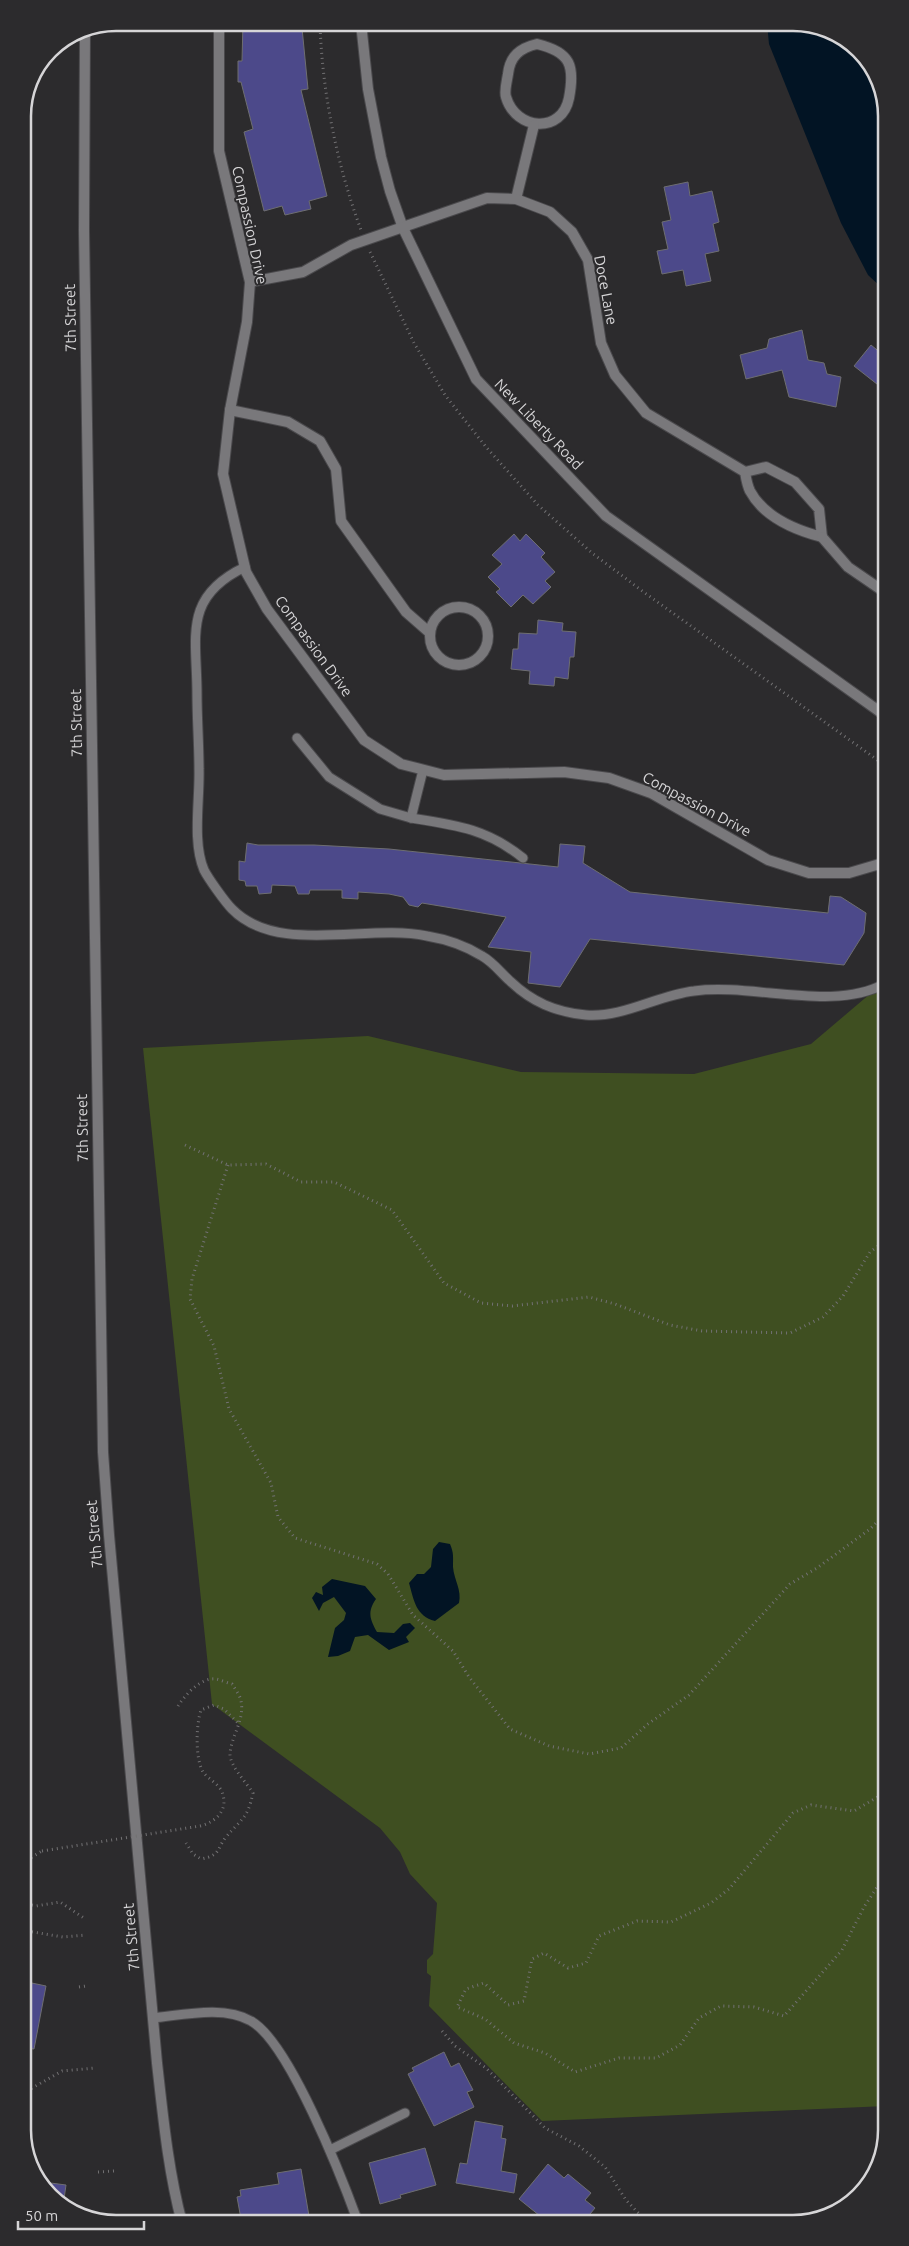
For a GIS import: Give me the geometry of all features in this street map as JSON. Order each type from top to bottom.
[{"type":"street","name":"Compassion Drive","points":[[219,31],[219,151],[250,282],[247,322],[230,410],[223,474],[245,567],[267,609],[364,740],[401,764],[444,775],[564,772],[609,778],[651,793],[768,860],[809,873],[849,873],[878,865]]},
{"type":"street","name":"New Liberty Road","points":[[362,31],[368,89],[379,148],[390,191],[403,228],[476,379],[606,516],[878,710]]},
{"type":"street","name":"7th Street","points":[[85,38],[84,230],[103,1452],[153,2018],[166,2139],[180,2215]]},
{"type":"street","points":[[537,44],[553,48],[566,58],[572,71],[568,100],[561,113],[551,121],[534,125],[520,119],[511,108],[505,95],[509,66],[514,56],[524,47],[537,44]]},
{"type":"street","points":[[516,199],[534,125]]},
{"type":"street","name":"Doce Lane","points":[[250,282],[303,272],[351,245],[486,198],[516,199],[550,212],[572,232],[588,260],[601,343],[615,375],[646,413],[745,472]]},
{"type":"street","points":[[230,410],[288,422],[320,441],[336,469],[341,522],[406,612],[430,632],[431,643],[435,652],[451,664],[467,664],[483,652],[487,643],[486,625],[473,610],[463,607],[453,608],[444,612],[433,623],[430,632]]},
{"type":"street","points":[[822,537],[819,509],[795,482],[766,467],[745,472],[750,491],[769,513],[796,530],[822,537],[848,567],[878,588]]},
{"type":"lane","points":[[245,567],[222,580],[208,593],[196,624],[196,638],[199,849],[204,871],[232,909],[245,919],[261,928],[290,934],[393,932],[425,935],[441,939],[483,956],[529,998],[561,1011],[589,1015],[617,1012],[693,991],[738,989],[846,996],[863,993],[878,987]]},
{"type":"lane","points":[[297,738],[330,777],[380,810],[488,834],[507,845],[523,858]]},
{"type":"lane","points":[[411,818],[423,770]]},
{"type":"lane","points":[[153,2018],[214,2013],[232,2014],[251,2020],[267,2033],[293,2074],[330,2150],[355,2215]]},
{"type":"lane","points":[[330,2150],[405,2113]]},
{"type":"path","points":[[185,1145],[228,1165],[266,1164],[300,1182],[334,1182],[392,1210],[444,1283],[481,1303],[512,1306],[589,1297],[615,1304],[670,1324],[702,1331],[790,1333],[823,1317],[843,1296],[870,1252],[878,1246]]},
{"type":"path","points":[[228,1165],[192,1279],[190,1299],[214,1346],[229,1409],[271,1483],[278,1517],[295,1538],[377,1564],[388,1574],[413,1615],[454,1651],[469,1677],[510,1730],[549,1746],[589,1754],[621,1748],[648,1724],[689,1695],[790,1584],[818,1568],[878,1521]]},
{"type":"path","points":[[178,1706],[185,1695],[198,1685],[214,1678],[232,1684],[242,1700],[239,1724],[230,1754],[234,1768],[244,1778],[253,1793],[250,1807],[244,1819],[226,1837],[213,1857],[201,1859],[193,1854],[186,1843]]},
{"type":"path","points":[[31,1858],[42,1851],[208,1824],[220,1816],[224,1807],[222,1791],[203,1771],[198,1744],[197,1723],[201,1710],[214,1705],[224,1709],[239,1724]]},
{"type":"path","points":[[878,1797],[854,1811],[811,1805],[793,1813],[729,1889],[711,1903],[671,1922],[637,1921],[600,1936],[586,1963],[568,1968],[544,1953],[532,1959],[524,2000],[508,2005],[484,1983],[466,1989],[457,2007],[485,2019],[514,2043],[545,2052],[575,2072],[619,2058],[656,2058],[680,2045],[699,2018],[721,2006],[754,2007],[784,2016],[842,1950],[864,1907],[878,1886]]},
{"type":"path","points":[[31,1905],[36,1906],[60,1902],[84,1918]]},
{"type":"path","points":[[31,1932],[63,1937],[86,1935]]},
{"type":"path","points":[[79,1987],[86,1986]]},
{"type":"path","points":[[442,2031],[455,2046],[486,2068],[545,2128],[578,2146],[605,2167],[626,2200],[640,2215]]},
{"type":"path","points":[[31,2089],[62,2072],[95,2068]]},
{"type":"path","points":[[98,2172],[114,2171]]},
{"type":"green space","points":[[878,987],[878,2106],[542,2121],[429,2006],[431,1976],[427,1973],[427,1960],[433,1954],[437,1903],[410,1874],[400,1852],[380,1828],[212,1704],[143,1048],[368,1036],[521,1072],[694,1074],[811,1044]]},
{"type":"water","points":[[768,31],[799,31],[820,36],[845,49],[853,56],[860,64],[873,89],[878,116],[878,284],[868,275],[841,223],[769,44]]},
{"type":"water","points":[[439,1542],[450,1544],[460,1598],[459,1603],[435,1621],[420,1612],[414,1602],[409,1583],[417,1574],[424,1574],[431,1567],[433,1549]]},
{"type":"water","points":[[332,1579],[365,1586],[376,1599],[371,1608],[371,1616],[377,1632],[394,1633],[403,1624],[410,1623],[415,1628],[406,1637],[409,1642],[389,1650],[368,1635],[355,1637],[350,1651],[338,1656],[328,1657],[335,1628],[344,1620],[346,1613],[334,1597],[323,1603],[319,1611],[312,1598],[316,1592],[323,1595],[322,1587]]},
{"type":"building","points":[[243,31],[302,31],[308,89],[301,90],[327,196],[309,201],[311,209],[285,215],[282,206],[264,211],[244,132],[253,129],[241,82],[238,82],[238,61],[242,61]]},
{"type":"building","points":[[688,182],[690,196],[712,191],[719,222],[713,224],[719,251],[705,254],[711,281],[686,286],[683,270],[662,274],[657,251],[668,249],[662,222],[671,220],[664,187]]},
{"type":"building","points":[[802,330],[808,360],[824,363],[827,374],[841,377],[836,407],[789,397],[782,370],[746,379],[740,355],[767,348],[769,339]]},
{"type":"building","points":[[871,345],[878,351],[878,385],[854,366]]},
{"type":"building","points":[[514,534],[520,541],[526,534],[545,553],[541,557],[555,572],[545,581],[551,587],[533,604],[523,595],[511,607],[496,592],[500,589],[488,577],[502,564],[492,555]]},
{"type":"building","points":[[538,620],[563,623],[562,631],[576,632],[574,657],[570,657],[568,679],[555,677],[554,686],[529,684],[530,671],[511,669],[513,649],[518,649],[519,633],[537,634]]},
{"type":"building","points":[[247,843],[258,845],[314,845],[389,849],[558,867],[560,844],[585,846],[583,863],[630,892],[828,913],[830,896],[841,897],[866,913],[864,933],[844,965],[590,939],[560,987],[528,983],[531,952],[488,947],[506,917],[422,903],[418,907],[409,905],[403,897],[389,894],[358,892],[358,899],[342,898],[342,890],[310,890],[309,894],[298,894],[295,886],[272,885],[271,893],[259,894],[257,886],[246,886],[245,881],[239,880],[239,861],[245,862]]},
{"type":"building","points":[[31,1983],[46,1986],[34,2049],[31,2049]]},
{"type":"building","points":[[444,2052],[451,2067],[459,2063],[473,2090],[467,2092],[474,2107],[434,2126],[408,2074],[414,2071],[412,2068]]},
{"type":"building","points":[[475,2121],[503,2126],[501,2138],[506,2139],[501,2171],[517,2174],[514,2193],[456,2183],[460,2163],[467,2164]]},
{"type":"building","points":[[425,2148],[436,2185],[400,2195],[401,2198],[380,2204],[369,2163]]},
{"type":"building","points":[[548,2164],[564,2178],[568,2174],[591,2193],[585,2200],[595,2208],[589,2215],[539,2215],[519,2199]]},
{"type":"building","points":[[301,2169],[309,2215],[240,2215],[237,2197],[241,2196],[240,2190],[279,2184],[277,2173]]},
{"type":"building","points":[[50,2183],[66,2185],[64,2197]]}]
